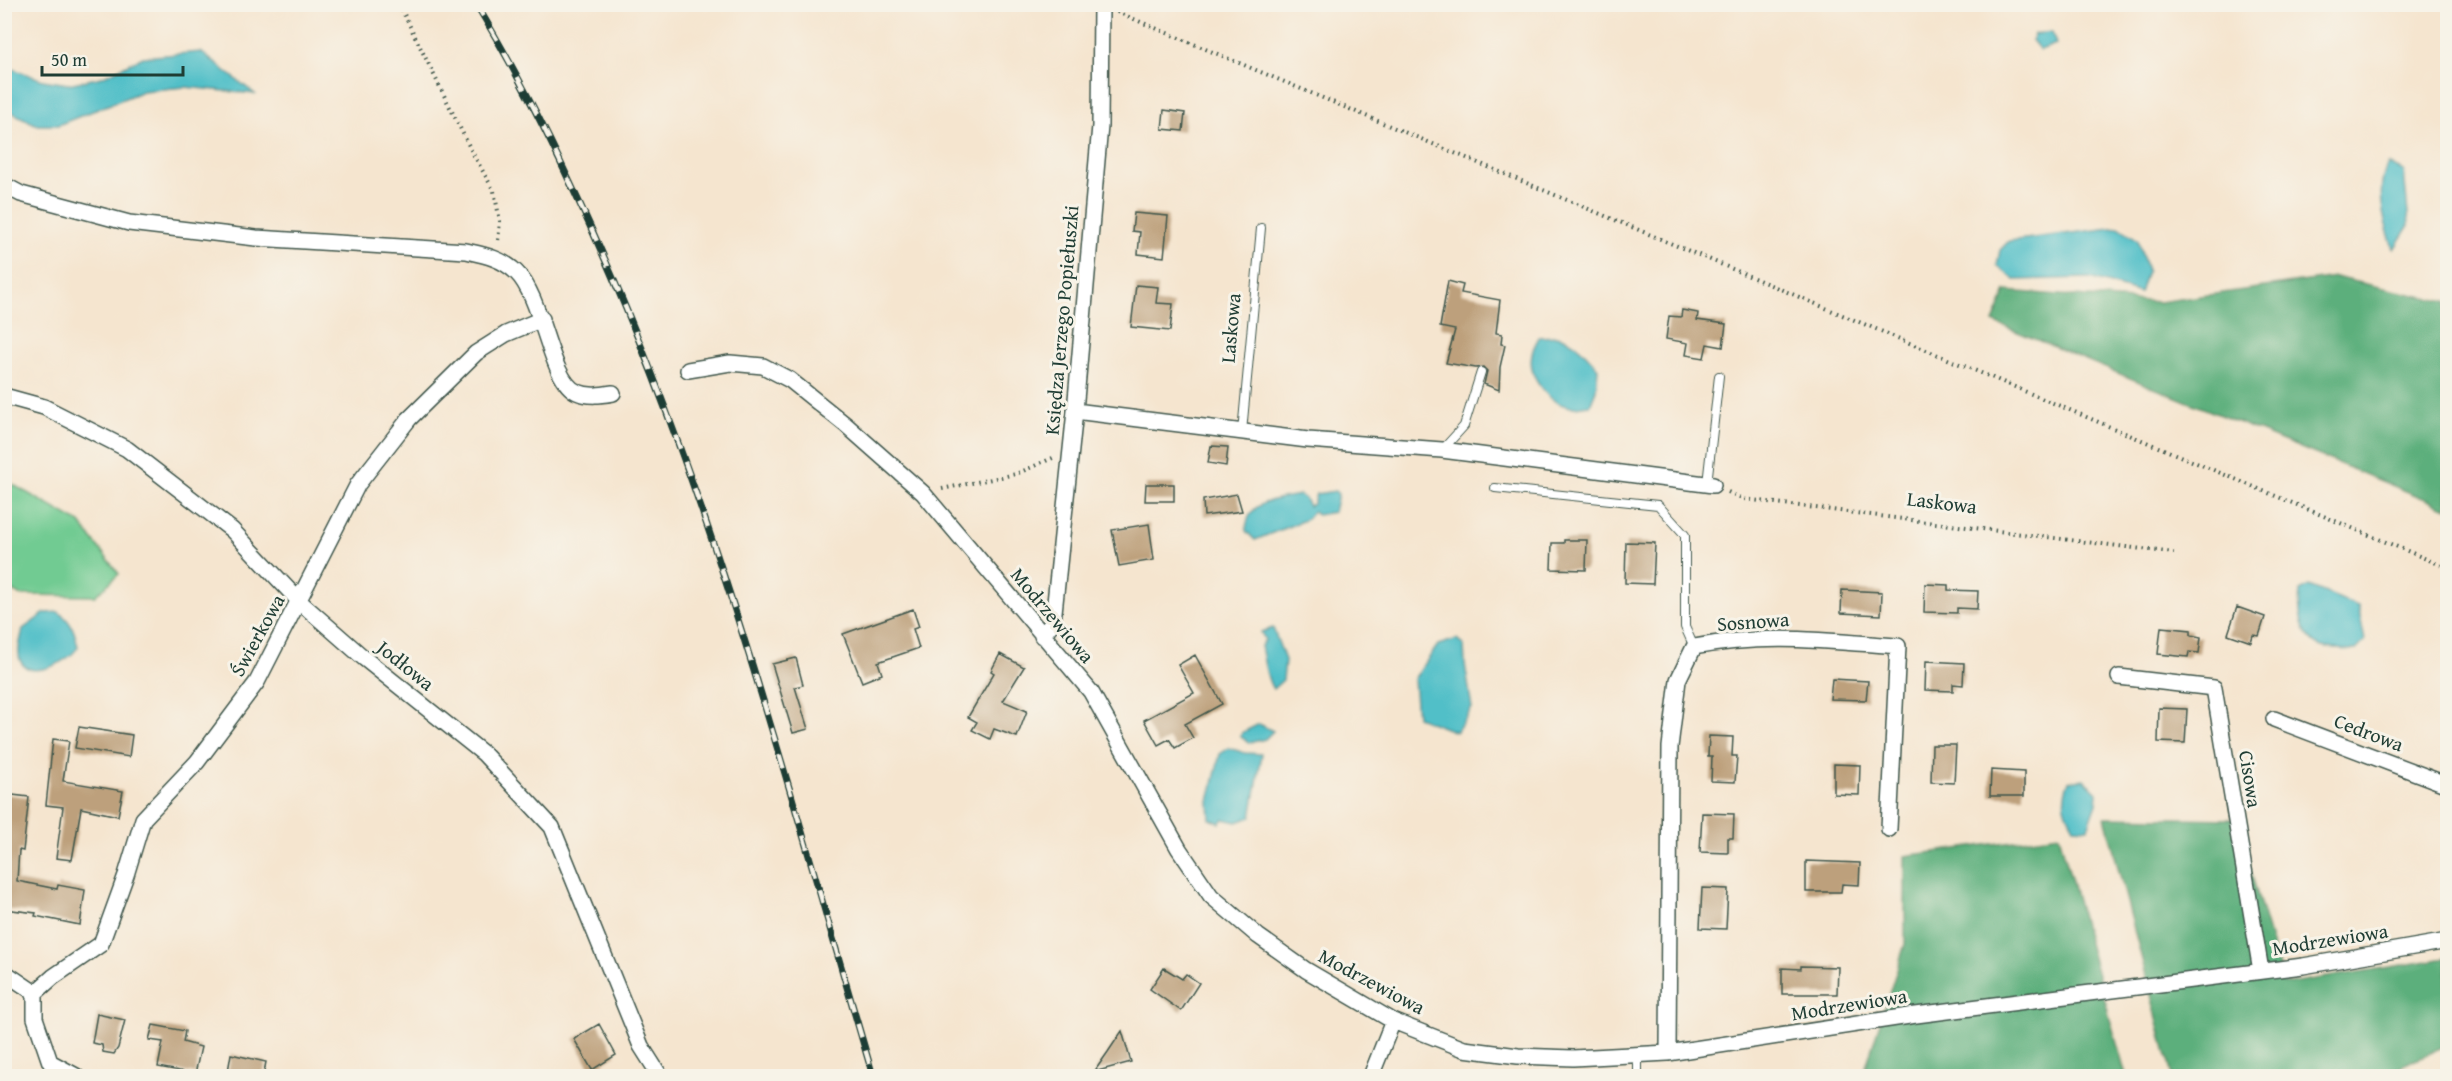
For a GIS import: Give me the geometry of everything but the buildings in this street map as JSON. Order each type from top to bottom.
[{"type":"street","name":"Księdza Jerzego Popiełuszki","points":[[1042,636],[1053,622],[1075,411],[1100,126],[1101,5]]},
{"type":"street","points":[[4,185],[21,194],[129,223],[256,238],[466,250],[496,258],[516,272],[532,293],[562,379],[576,392],[594,396],[613,393]]},
{"type":"street","name":"Świerkowa","points":[[35,993],[53,977],[101,944],[143,819],[197,762],[257,682],[300,602],[358,484],[409,419],[476,353],[506,334],[542,319]]},
{"type":"street","name":"Modrzewiowa","points":[[688,370],[730,363],[763,366],[790,380],[846,425],[923,493],[1091,693],[1179,849],[1212,896],[1258,936],[1305,970],[1393,1021],[1464,1049],[1518,1056],[1573,1058],[1668,1053],[1916,1015],[2261,971],[2448,941]]},
{"type":"street","name":"Jodłowa","points":[[4,396],[44,407],[127,449],[232,530],[300,602],[365,659],[484,754],[552,827],[641,1046],[660,1077]]},
{"type":"street","points":[[1075,411],[1308,440],[1442,450],[1710,485]]},
{"type":"street","name":"Sosnowa","points":[[1668,1053],[1670,747],[1678,680],[1694,647],[1723,641],[1782,637],[1898,646],[1889,829]]},
{"type":"street","name":"Cisowa","points":[[2119,677],[2214,688],[2261,971]]},
{"type":"street","name":"Cedrowa","points":[[2274,719],[2448,785]]},
{"type":"street","points":[[4,972],[35,993],[35,1018],[50,1062],[76,1077]]},
{"type":"street","points":[[1371,1077],[1393,1021]]},
{"type":"lane","name":"Laskowa","points":[[1242,432],[1261,228]]},
{"type":"lane","points":[[1442,450],[1464,426],[1481,372]]},
{"type":"lane","points":[[1710,485],[1719,376]]},
{"type":"lane","points":[[1495,488],[1658,505],[1684,535],[1684,627],[1694,647]]},
{"type":"lane","points":[[1638,1055],[1638,1077]]},
{"type":"path","points":[[399,4],[472,152],[494,191],[500,221],[496,258]]},
{"type":"path","points":[[1101,5],[2448,568]]},
{"type":"path","points":[[923,493],[1016,474],[1070,450]]},
{"type":"path","name":"Laskowa","points":[[1710,485],[1744,499],[2175,553]]},
{"type":"green space","points":[[2335,277],[2447,302],[2447,508],[1993,322],[2006,291],[2159,302]]},
{"type":"green space","points":[[5,480],[80,523],[119,574],[95,596],[20,595],[5,587]]},
{"type":"green space","points":[[2105,817],[2235,819],[2284,984],[2447,958],[2447,1045],[2379,1076],[2172,1076]]},
{"type":"green space","points":[[2059,835],[2126,1076],[1863,1076],[1905,944],[1905,856]]},
{"type":"water","points":[[2052,32],[2056,44],[2040,50],[2032,40],[2034,34]]},
{"type":"water","points":[[201,52],[255,94],[185,87],[143,91],[58,125],[37,125],[5,109],[5,73],[10,68],[43,80],[68,84],[102,77],[143,57]]},
{"type":"water","points":[[2388,164],[2404,171],[2409,225],[2394,249],[2382,206],[2382,184]]},
{"type":"water","points":[[2119,227],[2138,240],[2147,271],[2140,293],[2090,278],[2015,280],[1997,266],[2000,250],[2009,241]]},
{"type":"water","points":[[1557,336],[1575,344],[1598,368],[1596,390],[1590,405],[1573,407],[1562,404],[1546,394],[1535,378],[1531,359],[1536,342],[1539,337]]},
{"type":"water","points":[[1335,491],[1338,494],[1334,512],[1317,515],[1313,512],[1307,519],[1255,540],[1246,531],[1251,513],[1264,503],[1300,495],[1309,506],[1313,504],[1316,494]]},
{"type":"water","points":[[2309,586],[2358,606],[2365,641],[2356,650],[2319,646],[2308,636],[2300,614],[2299,598],[2300,591]]},
{"type":"water","points":[[59,612],[72,628],[78,647],[67,658],[51,667],[33,670],[26,667],[21,662],[19,654],[23,629],[45,613]]},
{"type":"water","points":[[1273,628],[1285,660],[1283,680],[1273,689],[1261,646],[1265,640],[1261,632]]},
{"type":"water","points":[[1457,639],[1464,646],[1472,708],[1456,732],[1417,717],[1414,679],[1438,645]]},
{"type":"water","points":[[1259,724],[1273,731],[1265,739],[1249,743],[1240,736],[1243,732]]},
{"type":"water","points":[[1229,748],[1245,753],[1262,754],[1251,817],[1237,822],[1224,819],[1220,823],[1210,819],[1209,801],[1220,754]]},
{"type":"water","points":[[2084,779],[2098,793],[2088,828],[2074,827],[2065,805],[2065,794],[2069,781]]},
{"type":"railway","points":[[476,4],[518,77],[568,179],[626,310],[668,417],[743,634],[873,1076]]}]
